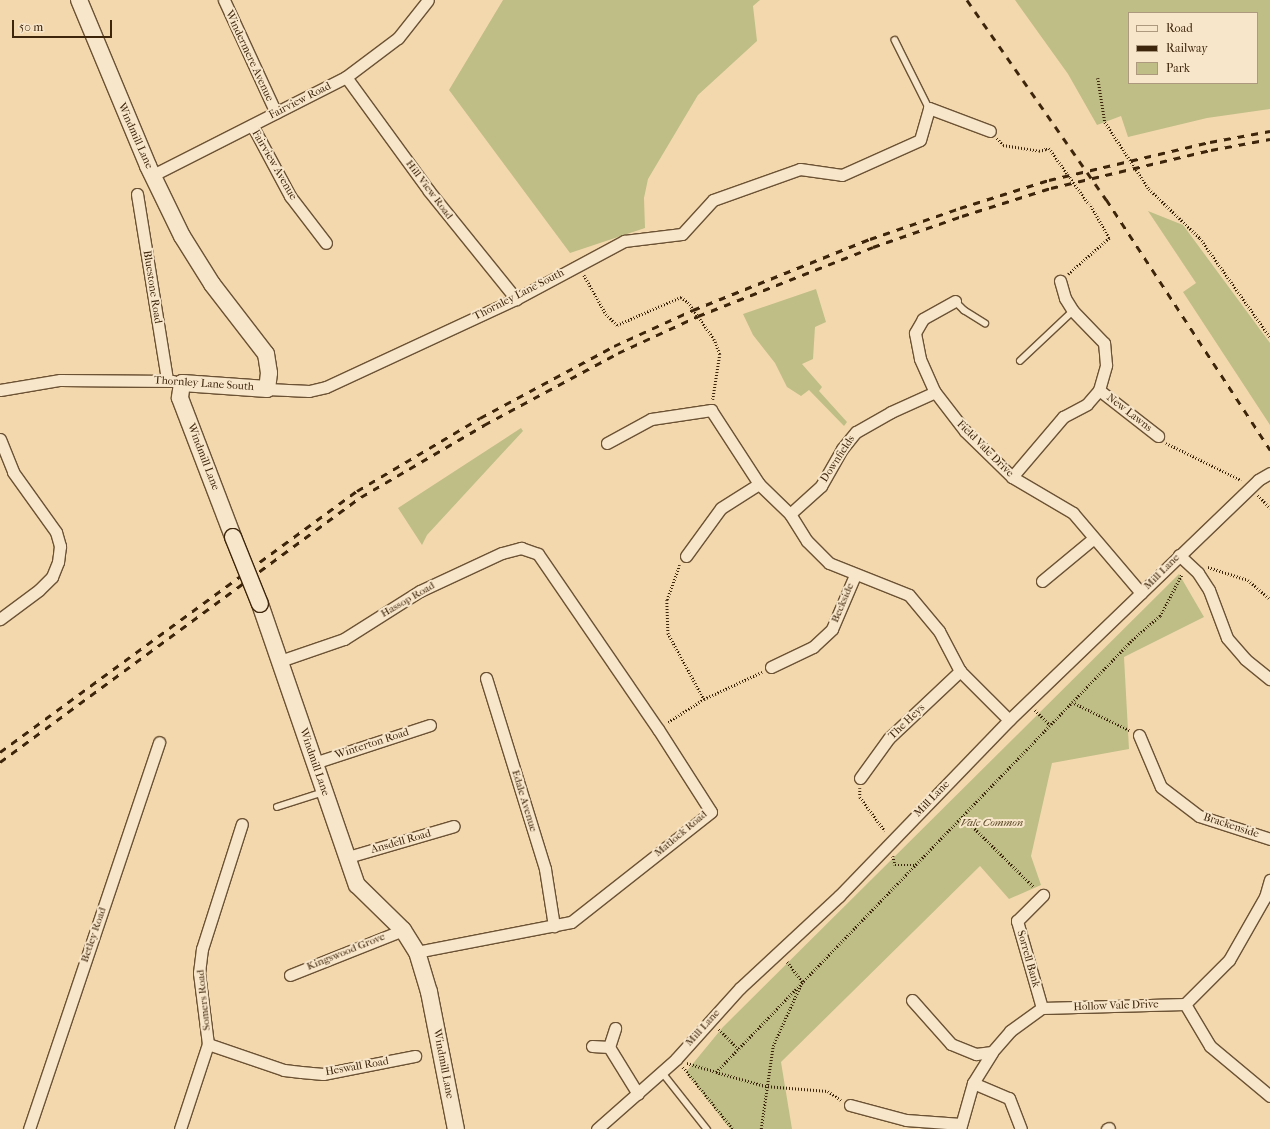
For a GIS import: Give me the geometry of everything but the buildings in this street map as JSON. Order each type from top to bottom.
[{"type":"street","name":"Windmill Lane","points":[[79,0],[153,175],[182,236],[212,284],[266,354],[269,373],[267,389]]},
{"type":"street","name":"Windermere Avenue","points":[[224,0],[276,112]]},
{"type":"street","name":"Fairview Road","points":[[153,175],[346,77],[398,38],[428,0]]},
{"type":"street","name":"Hill View Road","points":[[346,77],[429,192],[516,299]]},
{"type":"street","points":[[929,108],[990,131]]},
{"type":"street","name":"Thornley Lane South","points":[[0,390],[60,380],[174,381],[308,391],[326,387],[516,299],[624,241],[682,234],[713,200],[800,169],[842,175],[920,140],[929,108]]},
{"type":"street","name":"Fairview Avenue","points":[[252,125],[290,196],[326,243]]},
{"type":"street","name":"Bluestone Road","points":[[137,194],[174,381]]},
{"type":"street","points":[[1012,477],[1063,417],[1087,404],[1099,390],[1106,365],[1104,343],[1073,311],[1065,298],[1060,281]]},
{"type":"street","name":"Field Vale Drive","points":[[955,301],[923,319],[915,333],[920,359],[935,392],[964,432],[1012,477],[1073,513],[1141,593]]},
{"type":"street","name":"Windmill Lane","points":[[174,381],[260,604],[357,885],[403,930],[417,952],[429,992],[456,1129]]},
{"type":"street","name":"New Lawns","points":[[1099,390],[1158,436]]},
{"type":"street","name":"Downfields","points":[[790,514],[821,486],[842,449],[856,432],[891,412],[935,392]]},
{"type":"street","points":[[607,443],[651,419],[711,410],[759,484],[790,514],[807,540],[828,563],[909,596],[939,631],[960,671],[1009,720]]},
{"type":"street","points":[[0,439],[13,472],[56,532],[60,546],[58,562],[52,577],[39,590],[0,619]]},
{"type":"street","name":"Mill Lane","points":[[597,1129],[676,1059],[710,1020],[778,951],[839,896],[891,840],[1027,702],[1251,486],[1270,473]]},
{"type":"street","points":[[686,556],[722,508],[759,484]]},
{"type":"street","points":[[1042,581],[1094,538]]},
{"type":"street","name":"Hassop Road","points":[[280,661],[344,639],[420,591],[502,553],[520,548],[538,554]]},
{"type":"street","name":"Matlock Road","points":[[417,952],[571,922],[711,812],[658,729],[538,554]]},
{"type":"street","points":[[1179,555],[1189,563],[1209,590],[1227,638],[1245,659],[1270,679]]},
{"type":"street","name":"Beckside","points":[[771,667],[813,647],[832,629],[855,575]]},
{"type":"street","name":"The Heys","points":[[860,778],[890,738],[960,671]]},
{"type":"street","name":"Edale Avenue","points":[[486,678],[545,868],[554,926]]},
{"type":"street","name":"Winterton Road","points":[[314,763],[430,725]]},
{"type":"street","name":"Brackenside","points":[[1139,735],[1161,787],[1199,816],[1270,839]]},
{"type":"street","name":"Betley Road","points":[[29,1129],[159,742]]},
{"type":"street","name":"Somers Road","points":[[180,1129],[208,1044],[199,973],[202,949],[242,824]]},
{"type":"street","name":"Ansdell Road","points":[[348,857],[454,826]]},
{"type":"street","points":[[1270,880],[1267,898],[1229,960],[1185,1004],[1210,1046],[1270,1096]]},
{"type":"street","name":"Sorrell Bank","points":[[1042,1008],[1017,921],[1043,895]]},
{"type":"street","name":"Kingswood Grove","points":[[290,975],[403,930]]},
{"type":"street","points":[[912,1000],[951,1044],[976,1054],[992,1052]]},
{"type":"street","name":"Hollow Vale Drive","points":[[1042,1008],[1185,1004]]},
{"type":"street","points":[[850,1106],[906,1120],[961,1127],[973,1083],[992,1052],[1010,1031],[1042,1008]]},
{"type":"street","points":[[615,1028],[609,1047],[638,1094]]},
{"type":"street","name":"Heswall Road","points":[[208,1044],[284,1070],[323,1074],[414,1056]]},
{"type":"street","points":[[592,1046],[609,1047]]},
{"type":"street","points":[[973,1083],[1009,1098],[1021,1129]]},
{"type":"lane","points":[[895,40],[929,108]]},
{"type":"lane","points":[[955,301],[964,310],[986,323]]},
{"type":"lane","points":[[1020,361],[1073,311]]},
{"type":"lane","points":[[278,807],[324,792]]},
{"type":"lane","points":[[662,1072],[707,1129]]},
{"type":"path","points":[[1098,78],[1105,122],[1149,189],[1200,238],[1270,336]]},
{"type":"path","points":[[990,131],[1003,145],[1039,151],[1049,148],[1089,204],[1109,238],[1060,281]]},
{"type":"path","points":[[578,265],[606,314],[617,325],[681,297],[688,302],[714,339],[720,354],[711,410]]},
{"type":"path","points":[[1158,436],[1172,448],[1179,448],[1188,456],[1251,486],[1270,508]]},
{"type":"path","points":[[686,556],[673,581],[667,600],[666,618],[668,633],[704,699]]},
{"type":"path","points":[[716,1072],[1132,640],[1160,616],[1189,563],[1226,571],[1248,580],[1270,599]]},
{"type":"path","points":[[658,729],[704,699],[771,667]]},
{"type":"path","points":[[1027,702],[1050,725]]},
{"type":"path","points":[[1072,702],[1139,735]]},
{"type":"path","points":[[860,778],[860,798],[891,840],[895,865],[915,865]]},
{"type":"path","points":[[962,816],[1043,895]]},
{"type":"path","points":[[778,951],[802,982]]},
{"type":"path","points":[[761,1129],[765,1086],[773,1046],[802,982]]},
{"type":"path","points":[[710,1020],[738,1049]]},
{"type":"path","points":[[676,1059],[765,1086],[828,1091],[850,1106]]},
{"type":"path","points":[[676,1059],[733,1129]]},
{"type":"green space","points":[[503,0],[760,0],[753,6],[757,41],[698,95],[648,179],[644,198],[645,228],[570,253],[449,90]]},
{"type":"green space","points":[[1015,0],[1270,0],[1270,109],[1207,118],[1128,137],[1121,116],[1097,125],[1068,74]]},
{"type":"green space","points":[[1148,211],[1183,225],[1270,343],[1270,425],[1183,292],[1196,283]]},
{"type":"green space","points":[[816,289],[826,322],[815,327],[813,359],[802,364],[822,387],[819,391],[847,422],[844,426],[809,390],[801,396],[787,387],[775,363],[753,335],[743,314]]},
{"type":"green space","points":[[521,428],[523,431],[427,535],[422,545],[398,508]]},
{"type":"green space","name":"Vale Common","points":[[1179,574],[1204,617],[1124,657],[1129,749],[1052,763],[1031,856],[1041,885],[1009,899],[980,866],[781,1062],[792,1129],[730,1129],[686,1072],[723,1027]]},
{"type":"railway","points":[[967,0],[1106,199],[1270,450]]},
{"type":"railway","points":[[0,752],[357,491],[480,418],[614,346],[693,310],[870,239],[960,208],[1049,180],[1210,142],[1270,131]]},
{"type":"railway","points":[[0,762],[361,497],[484,425],[618,353],[698,316],[873,247],[962,216],[1051,188],[1211,150],[1270,139]]}]
